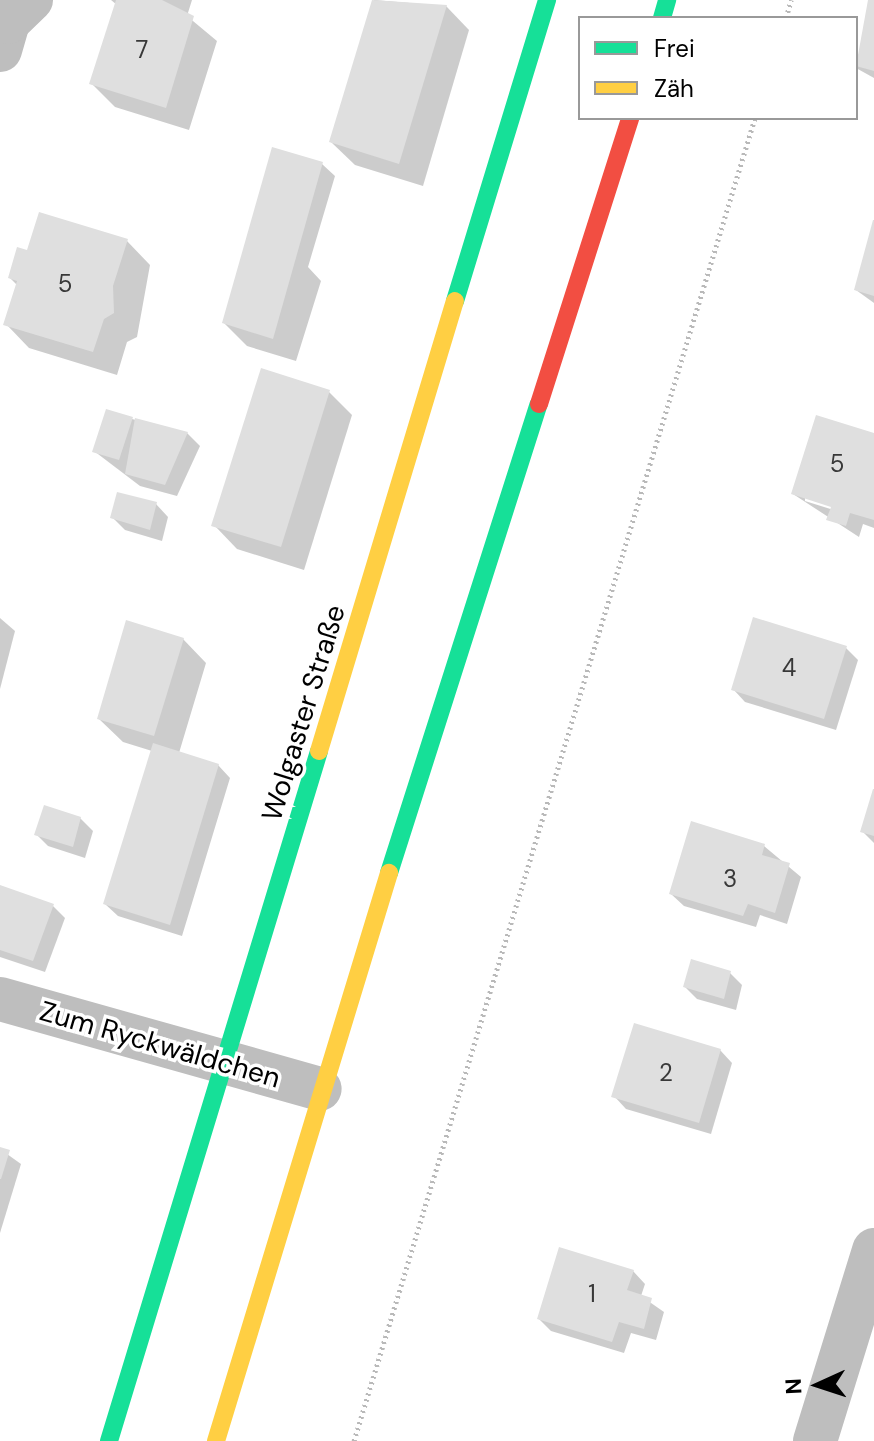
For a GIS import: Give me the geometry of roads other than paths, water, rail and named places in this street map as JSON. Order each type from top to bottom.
[{"type":"street","points":[[0,50],[8,22],[31,0]]},
{"type":"street","name":"Wolgaster Straße","points":[[109,1441],[227,1067],[547,0]]},
{"type":"street","points":[[216,1441],[320,1089],[629,120]]},
{"type":"street","name":"Zum Ryckwäldchen","points":[[0,999],[227,1067],[320,1089]]},
{"type":"street","points":[[815,1441],[874,1250]]}]
